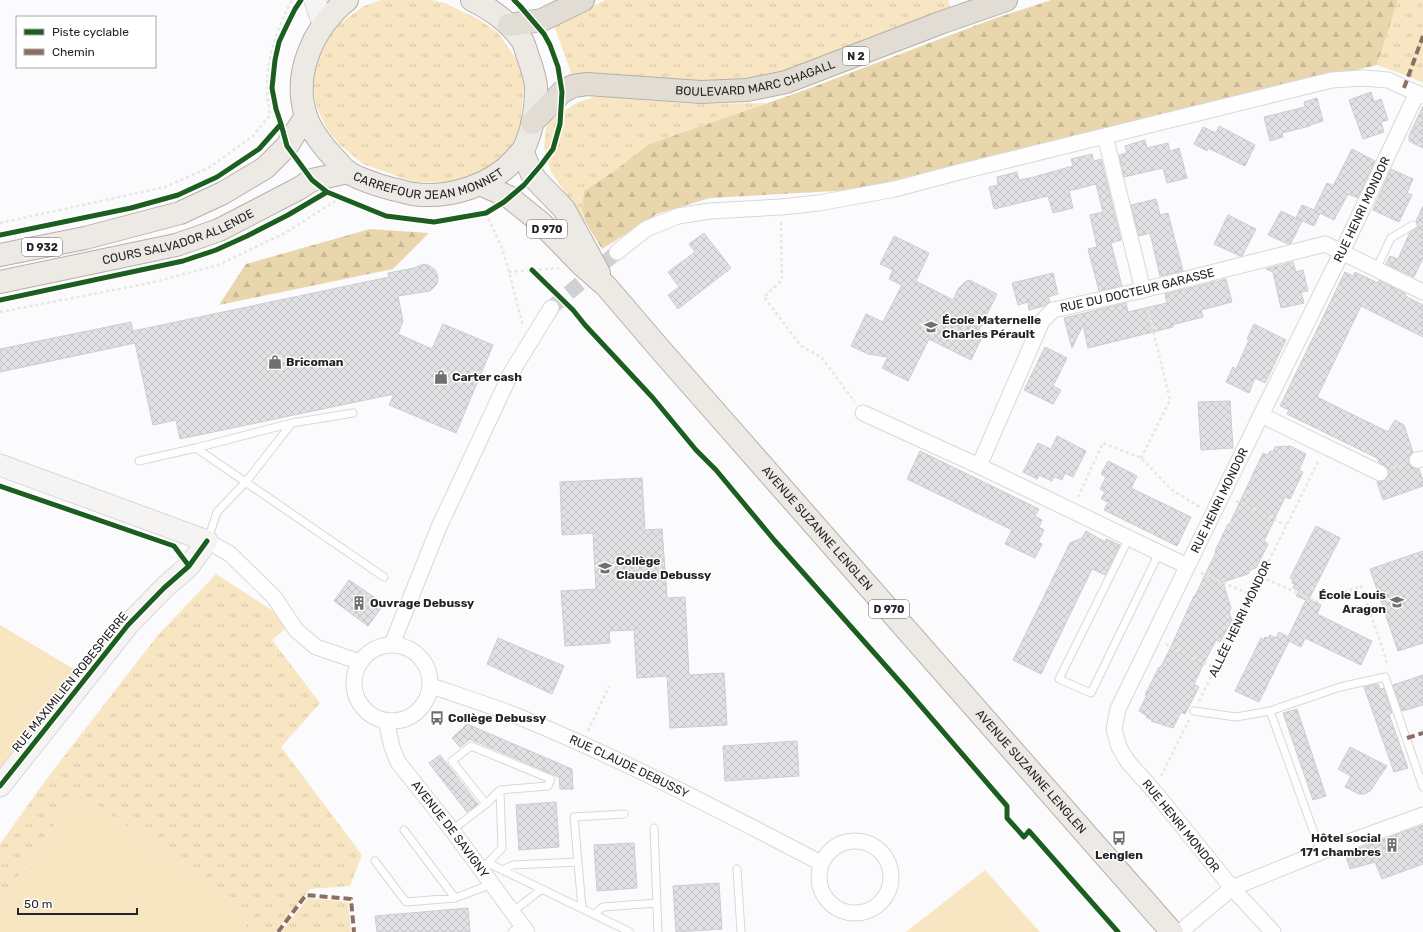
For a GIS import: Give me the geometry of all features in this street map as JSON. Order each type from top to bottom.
[{"type":"highway","points":[[509,25],[542,20],[583,0]]},
{"type":"highway","name":"BOULEVARD MARC CHAGALL","points":[[532,123],[562,92],[573,86],[587,84],[701,92],[747,90],[778,84],[940,23],[1006,0]]},
{"type":"main road","name":"CARREFOUR JEAN MONNET","points":[[347,0],[339,6],[323,24],[312,43],[305,64],[301,86],[306,116],[314,132],[327,150],[348,172],[380,185],[412,194],[440,194],[464,190],[480,184],[506,169],[522,151],[532,123],[536,101],[536,81],[522,42],[499,15],[472,0]]},
{"type":"main road","name":"COURS SALVADOR ALLENDE","points":[[0,255],[85,238],[180,213],[223,193],[265,168],[287,146],[306,116]]},
{"type":"main road","name":"AVENUE SUZANNE LENGLEN","points":[[522,151],[536,180],[564,209],[606,286]]},
{"type":"main road","name":"COURS SALVADOR ALLENDE","points":[[0,282],[176,245],[219,230],[298,189],[312,180],[348,172]]},
{"type":"main road","name":"AVENUE SUZANNE LENGLEN","points":[[480,184],[509,197],[540,222],[582,266],[606,286],[1172,932]]},
{"type":"street","points":[[315,0],[323,24]]},
{"type":"street","points":[[617,252],[646,229],[678,216],[710,211],[781,207],[819,203],[895,189],[1332,80],[1363,78],[1388,80],[1420,95]]},
{"type":"street","name":"RUE HENRI MONDOR","points":[[1273,932],[1232,888],[1154,791],[1128,762],[1119,747],[1114,729],[1118,709],[1187,566],[1420,95]]},
{"type":"street","points":[[1105,136],[1143,290]]},
{"type":"street","name":"RUE DU DOCTEUR GARASSE","points":[[979,466],[1042,321],[1053,310],[1143,290],[1325,244],[1423,292]]},
{"type":"street","points":[[392,644],[439,527],[511,372],[551,308]]},
{"type":"street","points":[[863,413],[979,466],[1187,566]]},
{"type":"street","points":[[1261,415],[1380,473]]},
{"type":"street","points":[[0,465],[207,541],[230,554],[274,596],[296,630],[316,647],[360,662]]},
{"type":"street","name":"RUE MAXIMILIEN ROBESPIERRE","points":[[3,777],[128,625],[164,588],[189,566],[207,541]]},
{"type":"street","points":[[392,644],[404,646],[416,652],[424,661],[430,673],[431,686],[428,698],[421,709],[411,717],[399,721],[386,721],[374,717],[364,709],[357,699],[354,687],[355,674],[360,662],[368,653],[379,647],[392,644]]},
{"type":"street","name":"RUE CLAUDE DEBUSSY","points":[[431,686],[521,718],[582,744],[695,798],[821,863]]},
{"type":"street","name":"AVENUE DE SAVIGNY","points":[[386,721],[392,747],[398,762],[452,830],[484,865],[492,884],[512,912],[520,930]]},
{"type":"street","points":[[1180,932],[1232,888],[1321,852],[1423,815]]},
{"type":"street","points":[[858,841],[869,843],[879,849],[886,858],[890,869],[891,880],[889,891],[882,902],[872,910],[859,913],[846,912],[835,908],[826,899],[820,888],[818,875],[821,863],[827,853],[836,846],[847,842],[858,841]]},
{"type":"lane","points":[[1376,269],[1391,238],[1413,225]]},
{"type":"lane","points":[[139,460],[196,448],[292,423],[353,413]]},
{"type":"lane","points":[[207,541],[217,512],[245,482],[292,423]]},
{"type":"lane","points":[[196,448],[384,577]]},
{"type":"lane","points":[[1129,538],[1059,679],[1091,693],[1159,552]]},
{"type":"lane","points":[[1194,711],[1236,717],[1270,711],[1340,688],[1385,677],[1423,787]]},
{"type":"lane","points":[[1270,711],[1321,852]]},
{"type":"lane","points":[[452,830],[486,804],[500,790],[548,786],[551,780],[471,746],[452,761],[486,804]]},
{"type":"lane","points":[[484,865],[502,848],[500,790]]},
{"type":"lane","points":[[582,908],[574,817],[624,814]]},
{"type":"lane","points":[[654,828],[658,932]]},
{"type":"lane","points":[[404,830],[455,898]]},
{"type":"lane","points":[[375,861],[406,902],[455,898],[492,884]]},
{"type":"lane","points":[[502,870],[513,864],[577,862]]},
{"type":"lane","points":[[484,865],[502,870],[630,932]]},
{"type":"lane","points":[[736,869],[741,932]]},
{"type":"lane","points":[[512,912],[542,889]]},
{"type":"lane","points":[[594,914],[603,907],[657,903]]},
{"type":"path","points":[[290,1],[295,8]]},
{"type":"path","points":[[0,223],[165,187],[210,167],[252,137],[270,115],[267,87],[272,46],[290,1]]},
{"type":"path","points":[[274,102],[272,88],[275,60],[279,42],[287,25]]},
{"type":"path","points":[[312,180],[327,192],[346,200]]},
{"type":"path","points":[[479,214],[486,213],[504,202],[509,197]]},
{"type":"path","points":[[0,312],[150,283],[218,265],[285,233],[340,198]]},
{"type":"path","points":[[781,207],[782,280],[764,297],[801,346],[821,357],[863,413]]},
{"type":"path","points":[[486,213],[502,248],[524,331]]},
{"type":"path","points":[[509,272],[532,270],[537,275]]},
{"type":"path","points":[[1141,458],[1170,400],[1143,290]]},
{"type":"path","points":[[1072,510],[1103,443],[1141,458],[1172,490],[1212,515]]},
{"type":"path","points":[[1380,473],[1420,459]]},
{"type":"path","points":[[1223,495],[1286,525]]},
{"type":"path","points":[[1187,566],[1252,596]]},
{"type":"path","points":[[1261,577],[1318,602],[1361,586],[1386,659],[1385,677]]},
{"type":"path","points":[[1153,637],[1215,668]]},
{"type":"path","points":[[582,744],[609,686]]},
{"type":"green space","points":[[381,0],[431,0],[445,3],[480,20],[498,33],[519,63],[524,86],[520,128],[510,150],[489,167],[456,182],[414,182],[363,164],[341,146],[327,129],[317,108],[312,83],[316,58],[337,26],[362,7]]},
{"type":"green space","points":[[605,0],[948,0],[951,8],[790,68],[753,80],[696,83],[572,75],[554,26]]},
{"type":"green space","points":[[1051,0],[1398,0],[1377,65],[854,190],[710,198],[657,214],[602,249],[586,223],[582,208],[584,191],[613,172],[649,144],[805,90],[993,19]]},
{"type":"green space","points":[[1398,0],[1423,0],[1423,83],[1377,65]]},
{"type":"green space","points":[[597,96],[694,104],[767,103],[649,144],[613,172],[584,191],[582,208],[586,223],[551,172],[544,147],[546,128],[550,120],[578,102]]},
{"type":"green space","points":[[370,229],[429,233],[393,269],[219,305],[246,264]]},
{"type":"green space","points":[[216,574],[292,623],[272,640],[320,703],[281,747],[362,855],[350,886],[310,889],[275,932],[241,932],[253,915],[78,792],[0,903],[0,844],[48,777],[158,635]]},
{"type":"green space","points":[[0,625],[77,671],[0,772]]},
{"type":"green space","points":[[78,792],[254,915],[241,932],[0,932],[0,903]]},
{"type":"green space","points":[[985,870],[1040,932],[906,932]]},
{"type":"green space","points":[[308,898],[348,902],[351,932],[281,932]]},
{"type":"building","points":[[1371,92],[1374,102],[1381,99],[1388,120],[1381,122],[1384,132],[1363,139],[1349,100]]},
{"type":"building","points":[[1317,98],[1323,121],[1282,133],[1283,137],[1270,141],[1264,117],[1305,107],[1304,102]]},
{"type":"building","points":[[1423,106],[1423,148],[1409,141],[1409,136]]},
{"type":"building","points":[[1219,126],[1255,145],[1245,166],[1208,148],[1207,151],[1194,144],[1203,127],[1216,133]]},
{"type":"building","points":[[1145,140],[1147,148],[1168,143],[1170,151],[1179,148],[1187,178],[1167,183],[1163,168],[1124,177],[1119,155],[1127,153],[1125,146]]},
{"type":"building","points":[[1352,149],[1375,161],[1358,198],[1348,194],[1334,220],[1320,213],[1314,226],[1296,218],[1302,205],[1314,210],[1327,183],[1333,186]]},
{"type":"building","points":[[1092,154],[1094,161],[1101,159],[1121,240],[1111,243],[1122,286],[1099,291],[1088,249],[1097,247],[1090,215],[1103,212],[1096,184],[1069,191],[1073,208],[1053,213],[1048,196],[994,209],[989,187],[998,185],[997,177],[1017,172],[1019,180],[1030,178],[1073,166],[1071,159]]},
{"type":"building","points":[[1391,169],[1413,179],[1407,193],[1412,195],[1399,222],[1373,210]]},
{"type":"building","points":[[1156,199],[1160,215],[1168,213],[1183,271],[1160,276],[1150,233],[1139,236],[1131,205]]},
{"type":"building","points":[[1423,206],[1423,258],[1414,277],[1386,264],[1390,256],[1398,259],[1410,232],[1418,227],[1416,221]]},
{"type":"building","points":[[1281,211],[1302,221],[1291,243],[1288,244],[1268,235]]},
{"type":"building","points":[[1228,215],[1256,229],[1242,256],[1214,244]]},
{"type":"building","points":[[704,233],[731,268],[678,309],[668,295],[679,287],[668,272],[695,252],[689,244]]},
{"type":"building","points":[[894,236],[929,253],[916,281],[953,300],[958,289],[969,280],[997,294],[978,332],[983,335],[971,360],[929,339],[908,381],[882,368],[888,357],[868,354],[851,346],[866,314],[883,322],[902,285],[889,279],[893,270],[880,264]]},
{"type":"building","points":[[1293,262],[1296,272],[1303,270],[1308,291],[1301,292],[1304,303],[1281,308],[1273,272],[1266,269]]},
{"type":"building","name":"Bricoman","points":[[424,264],[430,266],[436,271],[438,278],[437,284],[430,291],[398,296],[403,321],[398,334],[432,349],[443,324],[493,345],[456,433],[389,405],[394,394],[180,439],[176,420],[153,425],[135,343],[0,372],[0,349],[131,322],[133,331],[389,277],[388,273],[414,268]]},
{"type":"building","points":[[1345,272],[1353,276],[1355,272],[1378,283],[1379,280],[1423,305],[1423,337],[1361,306],[1317,397],[1388,432],[1395,420],[1404,425],[1413,452],[1409,456],[1408,462],[1414,468],[1419,469],[1423,486],[1383,500],[1377,482],[1385,480],[1388,477],[1389,472],[1377,458],[1287,414],[1289,410],[1280,406]]},
{"type":"building","points":[[1053,273],[1058,294],[1048,297],[1050,302],[1044,306],[1029,310],[1028,302],[1018,305],[1012,283]]},
{"type":"building","points":[[1226,279],[1232,302],[1201,310],[1203,317],[1172,325],[1173,327],[1088,348],[1083,325],[1072,348],[1064,318],[1126,303],[1128,312],[1167,303],[1165,294]]},
{"type":"building","points":[[1254,324],[1286,340],[1265,383],[1255,378],[1249,393],[1226,382],[1233,367],[1236,369],[1249,340],[1247,339]]},
{"type":"building","points":[[1045,347],[1067,358],[1053,386],[1061,390],[1053,404],[1024,390]]},
{"type":"building","points":[[1230,401],[1233,448],[1201,450],[1198,402]]},
{"type":"building","points":[[1057,436],[1086,451],[1073,477],[1065,473],[1062,480],[1054,477],[1052,481],[1039,475],[1037,479],[1023,472],[1038,443],[1051,449]]},
{"type":"building","points":[[1290,446],[1306,454],[1299,470],[1303,472],[1290,499],[1285,497],[1264,541],[1268,544],[1256,568],[1250,570],[1248,574],[1223,582],[1231,608],[1229,613],[1232,620],[1220,642],[1216,640],[1202,667],[1194,684],[1199,687],[1185,714],[1181,712],[1173,728],[1151,721],[1152,720],[1139,711],[1147,695],[1145,695],[1169,651],[1216,552],[1215,551],[1263,453],[1268,455],[1270,451],[1273,452],[1275,447]]},
{"type":"building","points":[[920,451],[1039,509],[1035,516],[1042,520],[1039,527],[1044,530],[1038,542],[1042,544],[1035,558],[1005,544],[1012,530],[907,479]]},
{"type":"building","points":[[1108,461],[1137,476],[1131,488],[1191,517],[1177,546],[1104,510],[1108,502],[1101,499],[1105,492],[1100,489],[1106,477],[1101,474]]},
{"type":"building","points":[[642,478],[645,530],[662,529],[667,598],[685,597],[689,675],[724,673],[727,725],[670,728],[667,676],[637,678],[634,630],[609,631],[610,643],[565,646],[561,591],[596,589],[593,533],[562,535],[560,482]]},
{"type":"building","points":[[1316,526],[1340,538],[1309,599],[1321,605],[1317,614],[1372,641],[1361,665],[1305,638],[1301,647],[1289,641],[1259,702],[1235,691],[1261,638],[1264,640],[1265,637],[1268,638],[1270,635],[1276,638],[1279,632],[1288,637],[1306,600],[1296,596],[1299,591],[1293,588],[1295,584],[1292,583],[1293,580],[1290,578]]},
{"type":"building","points":[[1086,531],[1105,542],[1106,539],[1120,545],[1105,575],[1092,569],[1041,674],[1013,660],[1070,543],[1082,538]]},
{"type":"building","points":[[1423,551],[1423,643],[1398,651],[1370,569]]},
{"type":"building","name":"Ouvrage Debussy","points":[[349,580],[384,604],[368,626],[334,601]]},
{"type":"building","points":[[498,638],[564,666],[552,694],[487,664]]},
{"type":"building","points":[[1423,675],[1423,705],[1402,711],[1393,685]]},
{"type":"building","points":[[1378,684],[1380,689],[1384,688],[1392,713],[1389,714],[1408,768],[1394,772],[1364,687]]},
{"type":"building","points":[[1297,709],[1326,796],[1313,800],[1283,713]]},
{"type":"building","points":[[467,724],[572,769],[573,789],[560,789],[559,777],[470,739],[460,747],[452,738]]},
{"type":"building","points":[[797,741],[799,776],[725,781],[723,746]]},
{"type":"building","points":[[1350,747],[1387,766],[1370,791],[1364,794],[1359,794],[1345,787],[1351,776],[1338,769]]},
{"type":"building","points":[[440,755],[478,804],[467,812],[429,763]]},
{"type":"building","points":[[556,802],[559,847],[519,850],[516,805]]},
{"type":"building","name":"Hôtel social 171 chambres","points":[[1423,825],[1423,864],[1382,879],[1375,862],[1350,869],[1345,853]]},
{"type":"building","points":[[634,843],[637,888],[597,891],[594,845]]},
{"type":"building","points":[[719,883],[722,929],[676,932],[673,886]]},
{"type":"building","points":[[468,908],[470,932],[377,932],[375,916]]},
{"type":"tunnel","points":[[551,308],[617,252]]},
{"type":"marked path","points":[[1404,88],[1423,36]]},
{"type":"marked path","points":[[1407,738],[1423,733]]},
{"type":"marked path","points":[[278,932],[306,895],[351,899],[354,932]]},
{"type":"cycle path","points":[[301,0],[279,42],[275,60],[272,88],[276,109],[287,146],[312,180],[327,192],[386,216],[434,222],[486,213],[504,202],[524,185],[553,149],[560,124],[562,92],[558,67],[550,45],[544,34],[514,0]]},
{"type":"cycle path","points":[[0,235],[131,208],[178,195],[217,177],[259,149],[281,124]]},
{"type":"cycle path","points":[[0,300],[183,261],[216,250],[247,236],[288,215],[327,192]]},
{"type":"cycle path","points":[[532,270],[573,310],[585,325],[653,398],[775,541],[908,691],[1007,806],[1007,818],[1024,837],[1029,831],[1118,932]]},
{"type":"cycle path","points":[[0,486],[174,546],[189,566]]},
{"type":"cycle path","points":[[0,786],[128,625],[164,588],[189,566],[207,541]]},
{"type":"place","name":"École Maternelle Charles Pérault","points":[[931,327]]},
{"type":"place","name":"Bricoman","points":[[275,362]]},
{"type":"place","name":"Carter cash","points":[[441,377]]},
{"type":"place","name":"Collège Claude Debussy","points":[[605,568]]},
{"type":"place","name":"École Louis Aragon","points":[[1397,602]]},
{"type":"place","name":"Ouvrage Debussy","points":[[359,603]]},
{"type":"place","name":"Collège Debussy","points":[[437,718]]},
{"type":"place","name":"Lenglen","points":[[1119,838]]},
{"type":"place","name":"Hôtel social 171 chambres","points":[[1392,845]]}]
